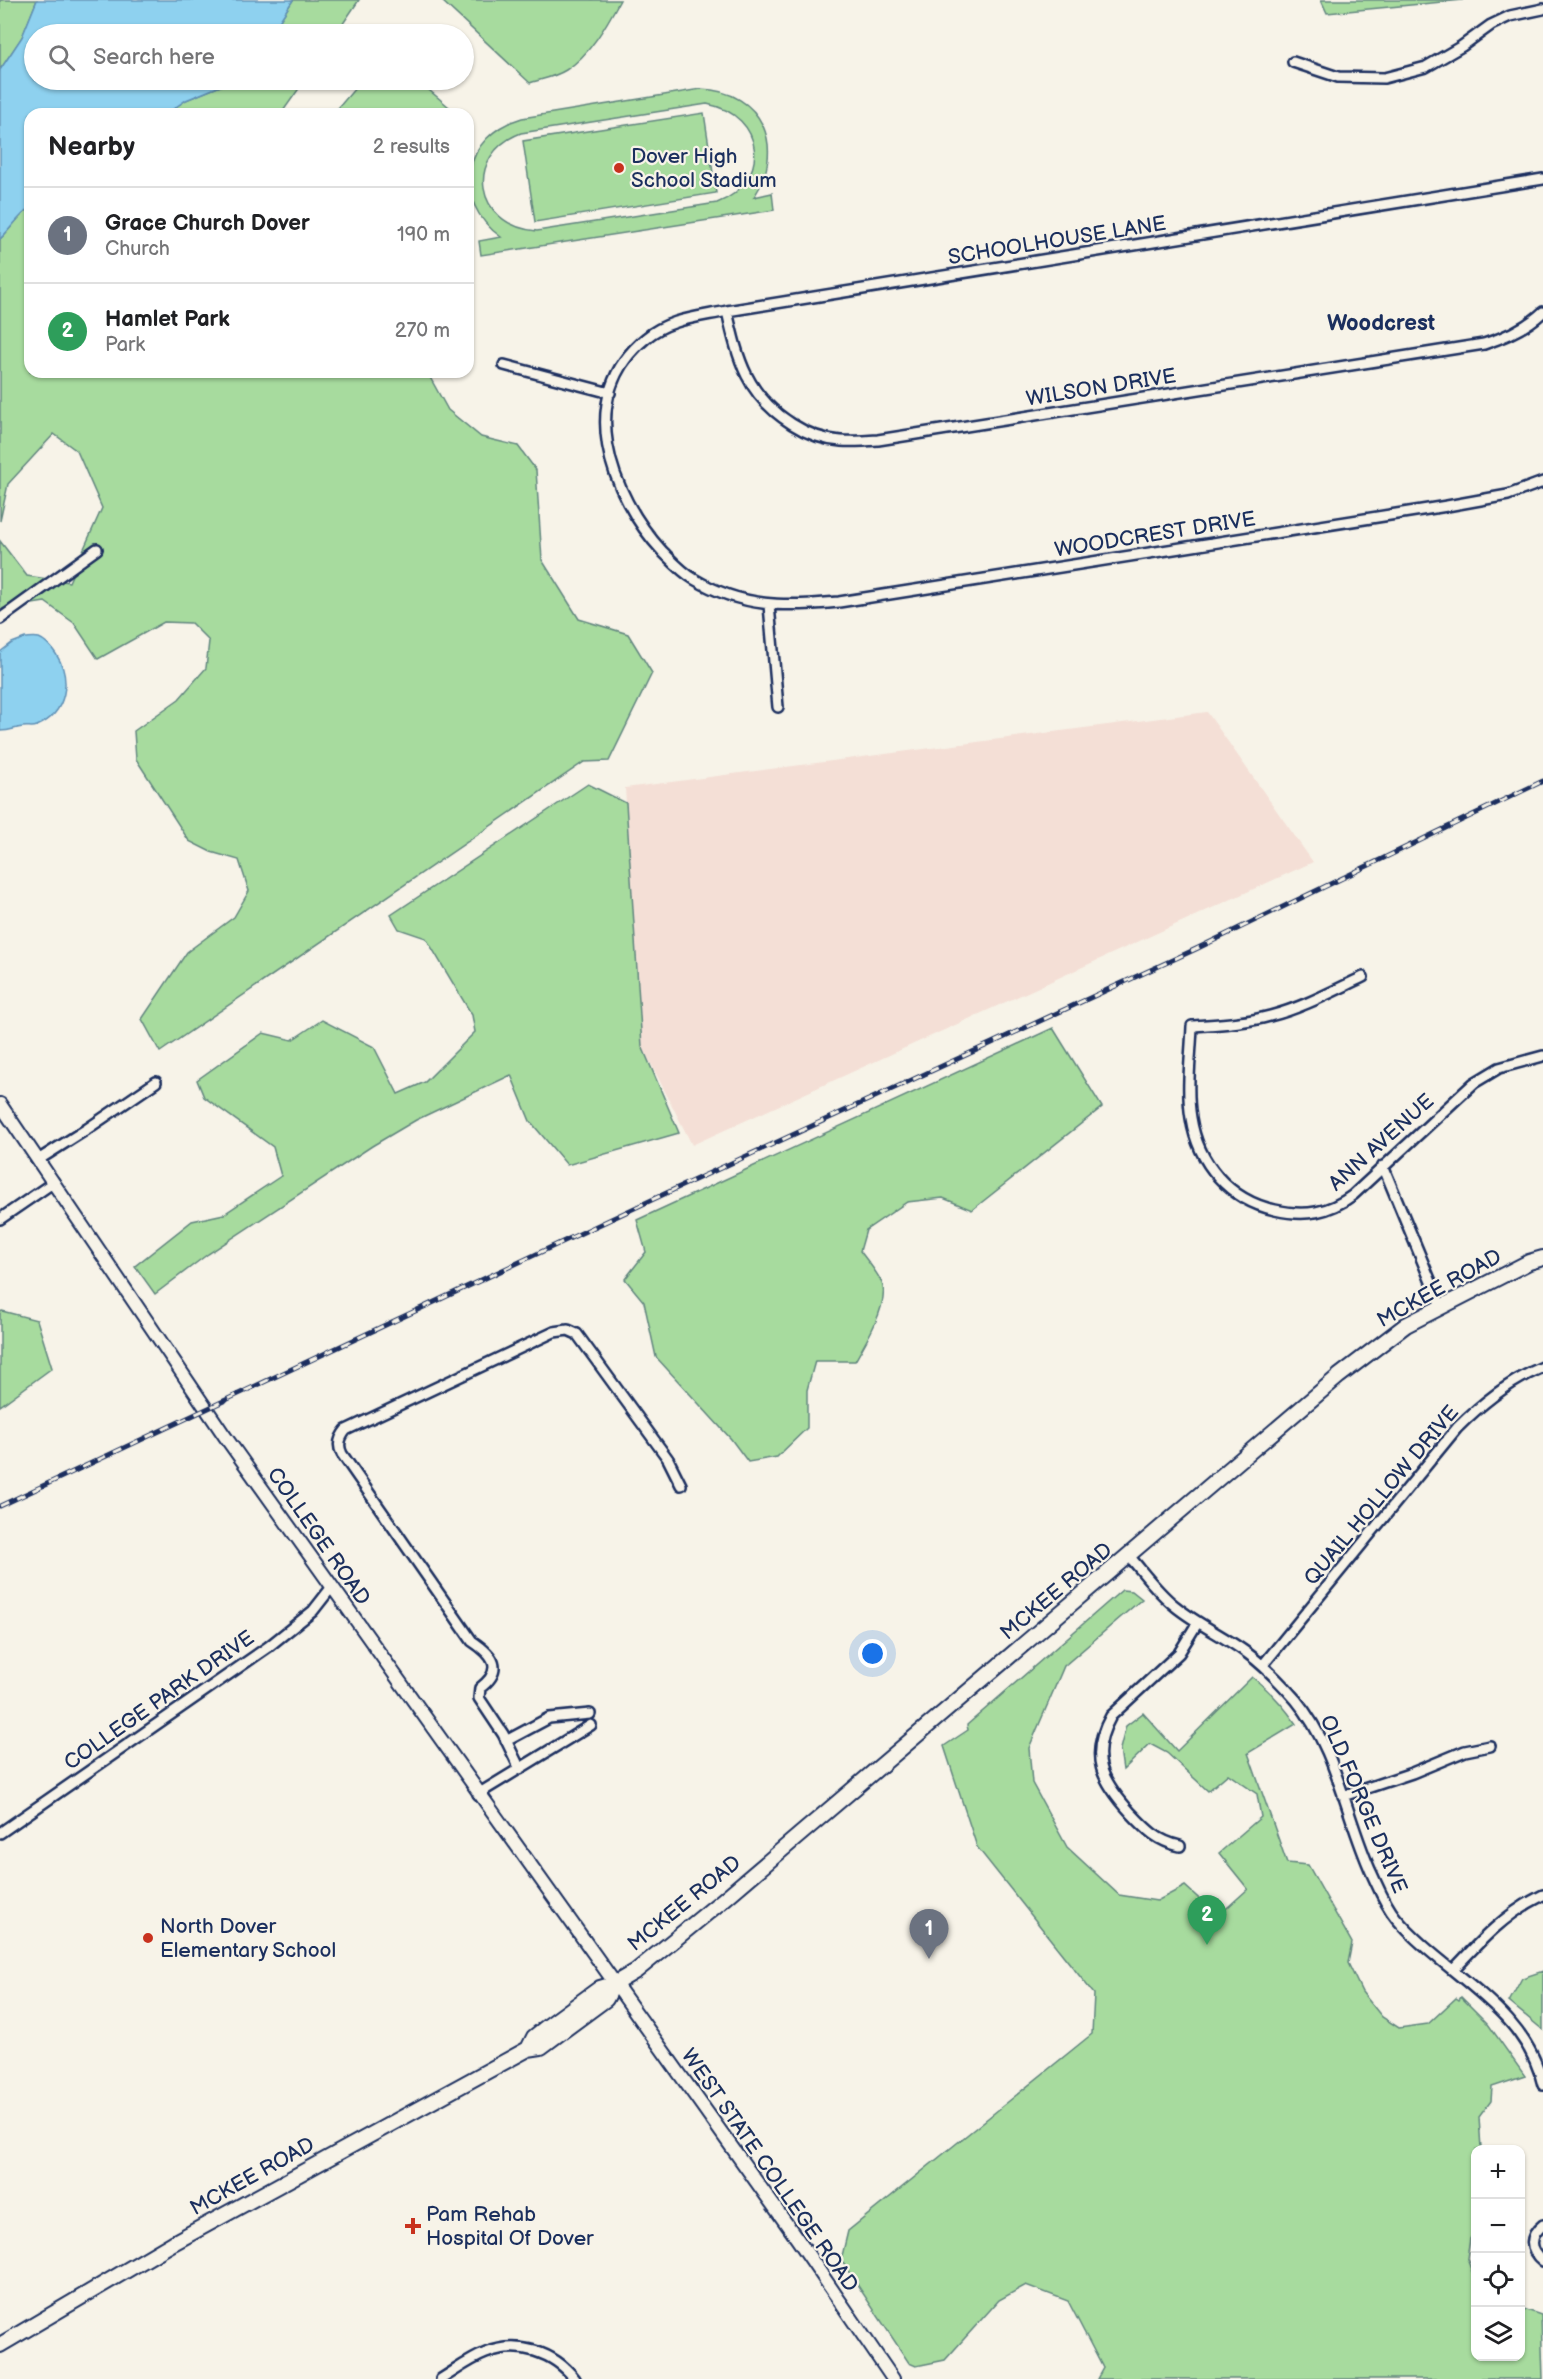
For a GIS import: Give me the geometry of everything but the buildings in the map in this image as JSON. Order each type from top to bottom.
[{"type":"main road","name":"MCKEE ROAD","points":[[0,2345],[173,2243],[528,2049],[534,2037],[544,2029],[600,1988],[614,1984],[636,1971],[723,1900],[1339,1376],[1406,1325],[1528,1263],[1543,1258]]},
{"type":"street","points":[[1293,62],[1338,77],[1384,78],[1426,67],[1491,25],[1510,16],[1543,9]]},
{"type":"street","name":"SCHOOLHOUSE LANE","points":[[610,393],[619,372],[635,348],[647,336],[674,322],[727,311],[1543,179]]},
{"type":"street","name":"WILSON DRIVE","points":[[727,311],[736,351],[747,378],[762,401],[775,413],[803,430],[840,441],[878,441],[1484,344],[1509,335],[1535,320],[1543,312]]},
{"type":"street","points":[[504,365],[610,393]]},
{"type":"street","name":"WOODCREST DRIVE","points":[[610,393],[605,425],[607,450],[620,492],[648,535],[675,564],[694,579],[741,599],[770,605],[794,606],[839,602],[1447,506],[1508,495],[1543,482]]},
{"type":"street","points":[[0,619],[98,549]]},
{"type":"street","points":[[770,605],[778,707]]},
{"type":"street","name":"ANN AVENUE","points":[[1363,976],[1303,1005],[1268,1017],[1192,1026],[1189,1101],[1194,1131],[1205,1160],[1214,1173],[1236,1194],[1272,1210],[1288,1213],[1319,1212],[1342,1203],[1458,1097],[1486,1075],[1514,1062],[1543,1056]]},
{"type":"street","points":[[38,1160],[87,1130],[156,1082]]},
{"type":"street","name":"COLLEGE ROAD","points":[[0,1104],[224,1435],[614,1984]]},
{"type":"street","points":[[1383,1167],[1441,1306]]},
{"type":"street","points":[[0,1219],[54,1182]]},
{"type":"street","points":[[520,1769],[479,1698],[480,1688],[491,1679],[494,1669],[489,1653],[472,1641],[342,1454],[339,1443],[341,1436],[346,1430],[543,1336],[560,1330],[568,1330],[578,1334],[668,1459],[681,1485]]},
{"type":"street","name":"QUAIL HOLLOW DRIVE","points":[[1263,1665],[1457,1428],[1493,1395],[1543,1367]]},
{"type":"street","name":"OLD FORGE DRIVE","points":[[1129,1556],[1165,1598],[1263,1665],[1293,1697],[1323,1745],[1383,1899],[1395,1917],[1426,1950],[1474,1988],[1513,2025],[1526,2045],[1543,2085]]},
{"type":"street","name":"COLLEGE PARK DRIVE","points":[[0,1833],[268,1647],[313,1611],[331,1588]]},
{"type":"street","points":[[1180,1846],[1170,1844],[1150,1834],[1112,1792],[1104,1779],[1099,1754],[1103,1733],[1111,1716],[1179,1653],[1198,1622]]},
{"type":"street","points":[[506,1742],[549,1718],[590,1714]]},
{"type":"street","points":[[478,1794],[591,1725]]},
{"type":"street","points":[[1343,1796],[1412,1773],[1465,1751],[1490,1746]]},
{"type":"street","points":[[1453,1970],[1510,1914],[1543,1895]]},
{"type":"street","name":"WEST STATE COLLEGE ROAD","points":[[614,1984],[798,2240],[893,2379]]},
{"type":"street","points":[[1543,2225],[1532,2238],[1533,2248],[1543,2261]]},
{"type":"street","points":[[441,2379],[488,2352],[514,2348],[529,2349],[558,2361],[575,2379]]},
{"type":"shaded area","points":[[1207,712],[1313,862],[692,1145],[642,1046],[625,788]]},
{"type":"green space","points":[[0,0],[37,0],[27,24],[24,24],[22,37],[0,70]]},
{"type":"green space","points":[[293,0],[359,0],[343,24],[277,24]]},
{"type":"green space","points":[[441,0],[620,0],[597,38],[575,64],[557,74],[530,83],[474,31],[474,24],[467,24]]},
{"type":"green space","points":[[1321,0],[1463,0],[1327,13]]},
{"type":"green space","points":[[701,89],[722,92],[740,100],[753,111],[763,125],[768,142],[768,160],[754,197],[772,193],[774,210],[481,255],[479,241],[501,237],[485,222],[474,205],[474,159],[487,139],[502,126],[522,118]],"holes":[[[707,104],[726,111],[741,121],[750,134],[754,149],[753,165],[747,180],[735,193],[717,203],[537,231],[516,226],[500,217],[489,204],[484,188],[484,172],[491,157],[503,143],[521,133]]]},
{"type":"green space","points":[[210,90],[298,90],[285,108],[175,108],[186,100]]},
{"type":"green space","points":[[353,90],[429,90],[450,108],[338,108]]},
{"type":"green space","points":[[704,113],[716,193],[535,222],[523,141]]},
{"type":"green space","points":[[24,213],[24,378],[430,378],[448,410],[481,437],[518,446],[536,470],[542,560],[579,619],[628,634],[652,673],[609,761],[584,762],[160,1052],[142,1019],[187,952],[234,917],[249,891],[239,860],[211,852],[189,841],[136,759],[134,731],[179,699],[206,668],[209,641],[191,623],[164,622],[98,659],[74,623],[45,602],[0,609],[0,541],[27,576],[69,582],[102,508],[77,451],[54,434],[8,484],[0,521],[0,239]]},
{"type":"green space","points":[[588,784],[626,803],[642,1046],[679,1133],[567,1165],[530,1121],[511,1075],[416,1120],[372,1146],[208,1254],[155,1294],[135,1266],[192,1221],[224,1214],[281,1176],[273,1147],[204,1097],[197,1080],[263,1033],[292,1040],[322,1020],[374,1047],[398,1094],[425,1082],[475,1032],[472,1015],[426,938],[399,929],[391,915]]},
{"type":"green space","points":[[1053,1028],[1102,1107],[972,1210],[943,1198],[907,1202],[866,1230],[860,1251],[883,1287],[882,1305],[869,1335],[855,1361],[815,1361],[807,1390],[807,1428],[777,1457],[748,1462],[731,1439],[656,1357],[644,1302],[625,1279],[646,1252],[637,1220]]},
{"type":"green space","points":[[0,1312],[37,1320],[52,1368],[0,1406]]},
{"type":"green space","points":[[1122,1590],[1132,1591],[1142,1599],[1064,1666],[1029,1748],[1032,1783],[1067,1847],[1119,1895],[1157,1901],[1185,1886],[1218,1916],[1248,1889],[1219,1853],[1261,1817],[1257,1794],[1228,1774],[1208,1791],[1167,1753],[1150,1744],[1123,1770],[1120,1749],[1126,1726],[1143,1713],[1177,1751],[1252,1677],[1281,1705],[1296,1724],[1248,1753],[1287,1863],[1308,1865],[1352,1943],[1348,1963],[1362,1992],[1382,2017],[1399,2028],[1428,2024],[1456,1998],[1459,2000],[1461,1997],[1488,2024],[1525,2076],[1492,2087],[1491,2101],[1479,2117],[1481,2145],[1471,2145],[1471,2237],[1467,2259],[1471,2269],[1471,2361],[1525,2361],[1525,2309],[1541,2315],[1543,2379],[1097,2379],[1103,2368],[1068,2301],[1026,2285],[999,2300],[945,2360],[916,2366],[909,2363],[841,2260],[848,2231],[1092,2034],[1094,1994],[977,1847],[944,1746],[968,1730],[967,1725]]},
{"type":"green space","points":[[1543,1971],[1543,2030],[1509,2002],[1522,1978]]},
{"type":"water","points":[[37,0],[293,0],[277,24],[27,24]]},
{"type":"water","points":[[24,32],[24,90],[210,90],[186,100],[175,108],[24,108],[24,213],[0,239],[0,70]]},
{"type":"water","points":[[25,638],[42,639],[54,652],[64,674],[64,694],[55,713],[37,726],[0,731],[0,652],[12,643]]},
{"type":"railway","points":[[0,1506],[675,1189],[1196,949],[1543,781]]},
{"type":"place","name":"Dover High School Stadium","points":[[619,168]]},
{"type":"place","name":"North Dover Elementary School","points":[[148,1938]]},
{"type":"place","name":"Hamlet Park","points":[[1207,1945]]},
{"type":"place","name":"Grace Church Dover","points":[[929,1959]]},
{"type":"place","name":"Pam Rehab Hospital Of Dover","points":[[413,2226]]},
{"type":"district","name":"Woodcrest","points":[[1381,322]]}]
